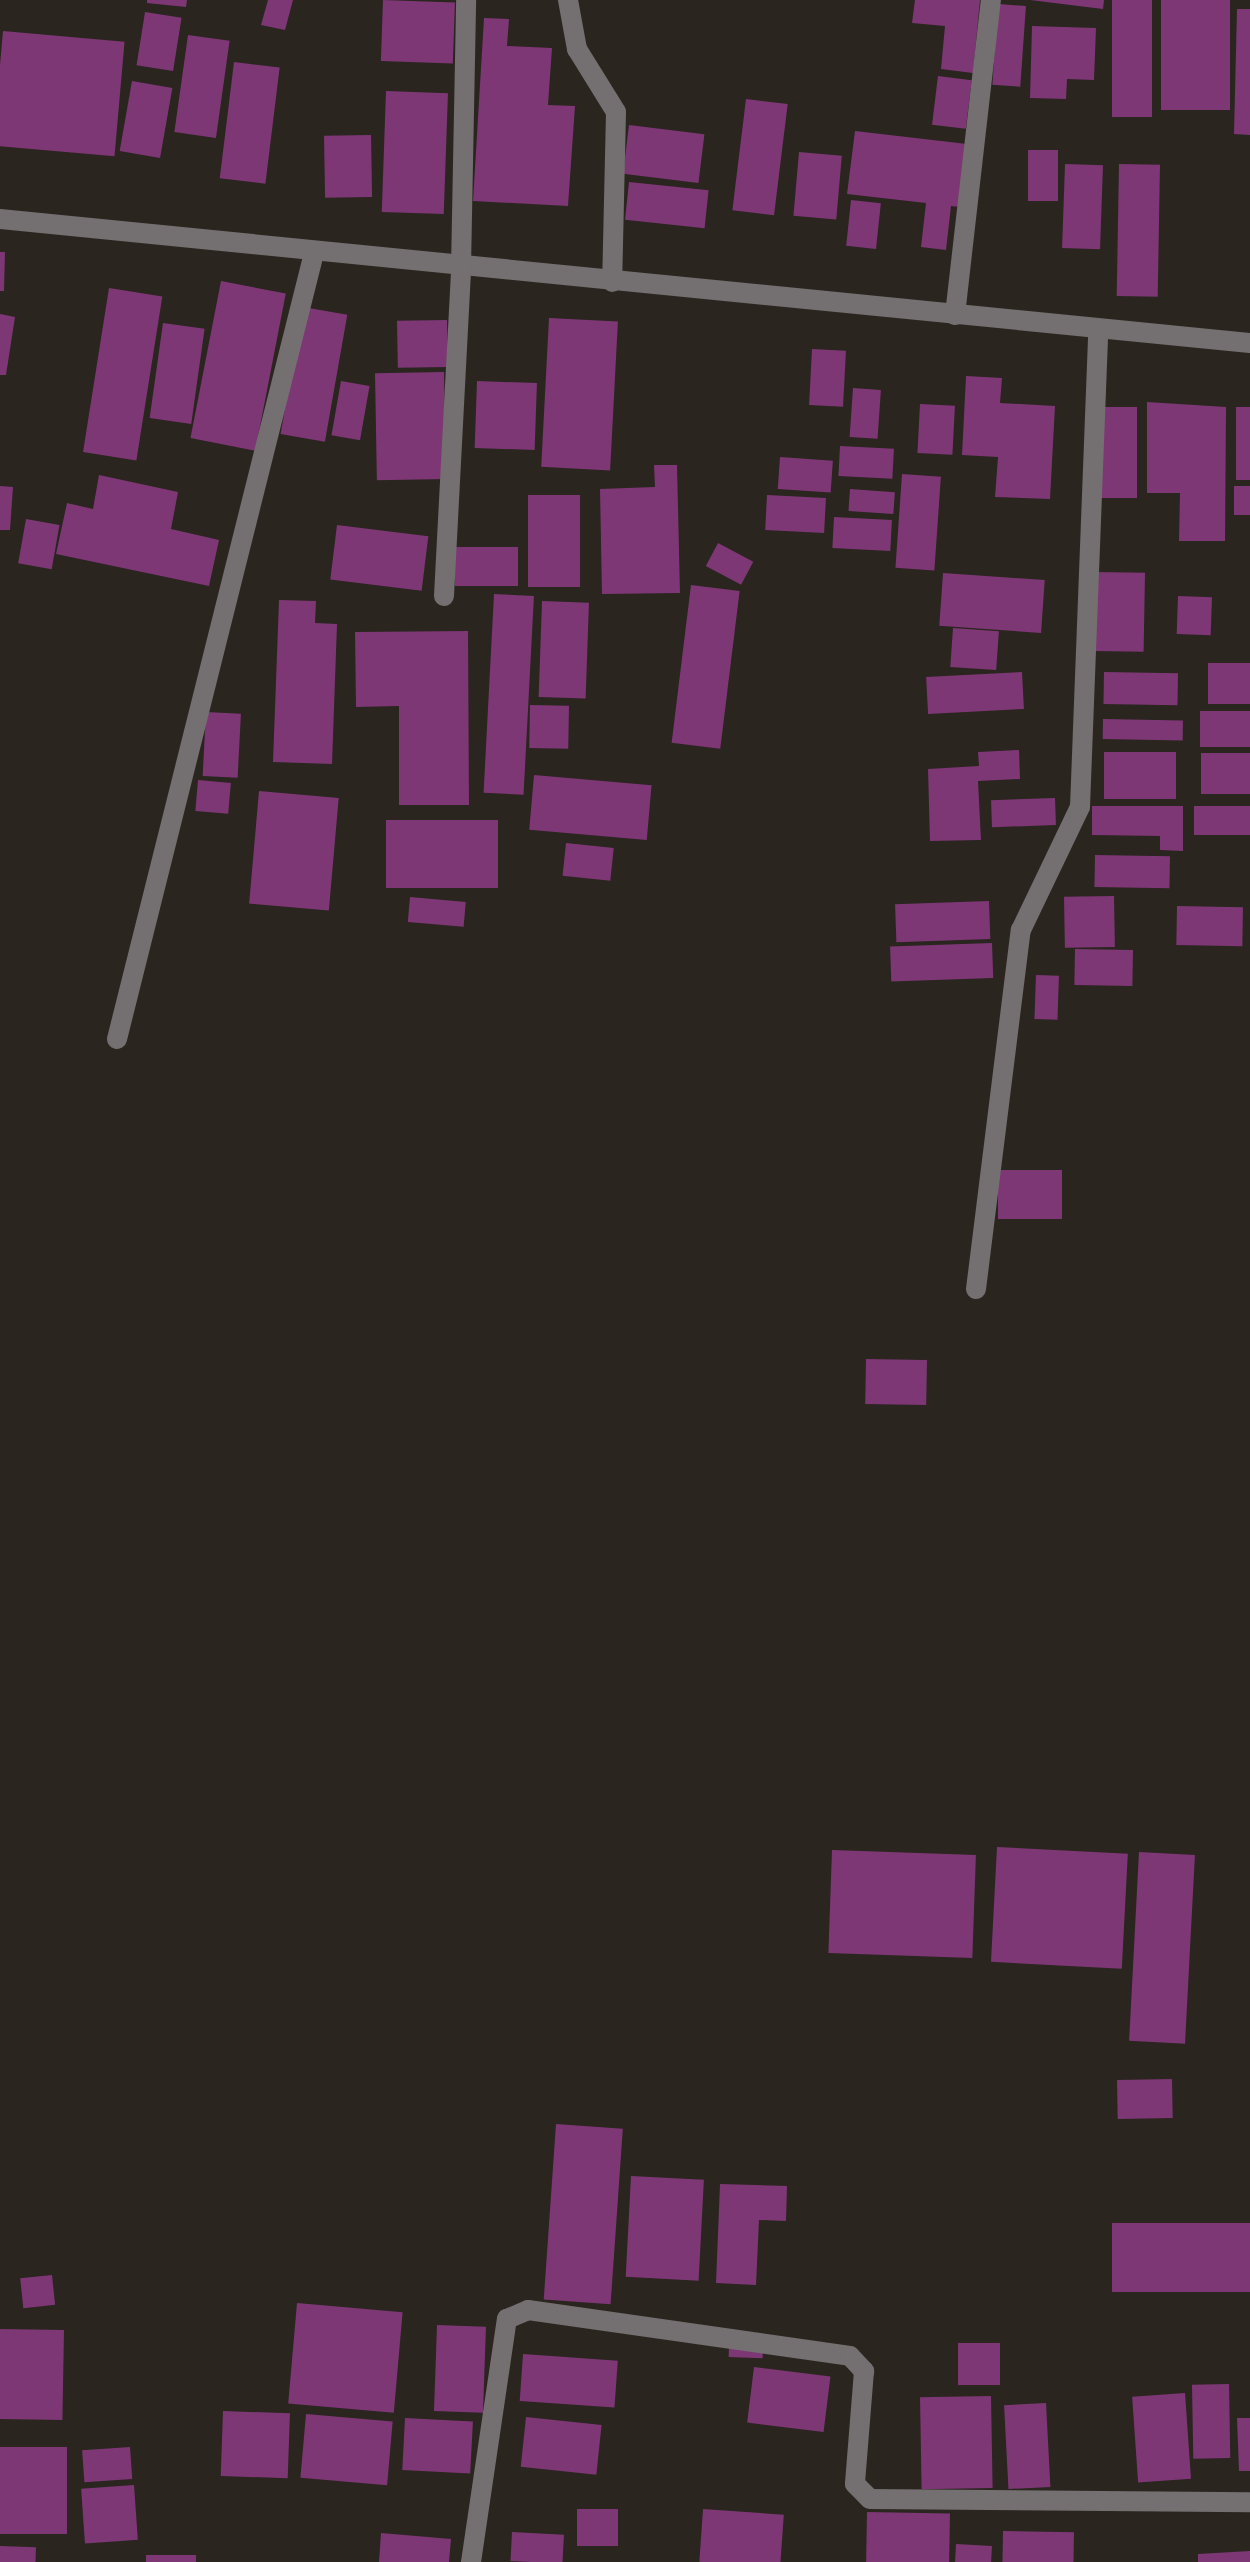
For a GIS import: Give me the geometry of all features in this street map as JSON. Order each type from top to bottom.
[{"type":"street","points":[[444,596],[462,268],[466,0]]},
{"type":"street","points":[[568,0],[577,49],[616,112],[612,282]]},
{"type":"street","points":[[955,315],[991,0]]},
{"type":"street","points":[[0,219],[462,268],[1250,343]]},
{"type":"street","points":[[117,1039],[314,252]]},
{"type":"street","points":[[976,1290],[1021,930],[1080,807],[1098,328]]},
{"type":"street","points":[[471,2562],[507,2320],[528,2310],[850,2356],[864,2371],[855,2484],[870,2499],[1250,2502]]},
{"type":"building","points":[[147,0],[187,0],[186,7]]},
{"type":"building","points":[[268,0],[293,0],[285,30],[261,25]]},
{"type":"building","points":[[383,0],[455,3],[453,63],[381,61]]},
{"type":"building","points":[[915,0],[980,0],[973,73],[941,69],[945,26],[912,23]]},
{"type":"building","points":[[1030,0],[1104,0],[1103,9]]},
{"type":"building","points":[[1112,0],[1152,0],[1152,117],[1112,117]]},
{"type":"building","points":[[1161,0],[1230,0],[1230,110],[1161,110]]},
{"type":"building","points":[[998,4],[1026,6],[1020,87],[992,85]]},
{"type":"building","points":[[1237,9],[1250,9],[1250,135],[1234,134]]},
{"type":"building","points":[[145,12],[182,18],[173,71],[137,65]]},
{"type":"building","points":[[484,18],[509,19],[507,46],[552,48],[548,105],[575,106],[568,206],[473,201]]},
{"type":"building","points":[[1032,26],[1096,28],[1094,80],[1067,79],[1066,99],[1030,98]]},
{"type":"building","points":[[3,31],[125,42],[115,156],[0,146]]},
{"type":"building","points":[[188,35],[230,41],[216,138],[174,132]]},
{"type":"building","points":[[234,62],[280,68],[265,184],[220,178]]},
{"type":"building","points":[[938,76],[972,80],[966,129],[932,125]]},
{"type":"building","points":[[132,81],[172,88],[160,158],[120,151]]},
{"type":"building","points":[[386,91],[448,93],[444,214],[382,212]]},
{"type":"building","points":[[746,99],[788,104],[774,215],[732,210]]},
{"type":"building","points":[[629,125],[704,134],[698,183],[623,174]]},
{"type":"building","points":[[855,131],[967,144],[960,207],[951,206],[946,250],[921,247],[926,203],[847,194]]},
{"type":"building","points":[[371,135],[372,197],[325,198],[324,136]]},
{"type":"building","points":[[1028,150],[1058,150],[1058,201],[1028,201]]},
{"type":"building","points":[[799,152],[842,156],[836,220],[793,216]]},
{"type":"building","points":[[1065,164],[1103,165],[1100,249],[1062,248]]},
{"type":"building","points":[[1119,164],[1160,165],[1158,297],[1117,296]]},
{"type":"building","points":[[629,182],[709,190],[705,228],[625,220]]},
{"type":"building","points":[[851,200],[881,203],[876,249],[846,246]]},
{"type":"building","points":[[0,252],[5,252],[4,291],[0,291]]},
{"type":"building","points":[[221,281],[286,294],[255,451],[190,438]]},
{"type":"building","points":[[109,288],[162,296],[136,460],[83,452]]},
{"type":"building","points":[[303,307],[347,315],[325,442],[281,434]]},
{"type":"building","points":[[0,314],[15,317],[6,375],[0,375]]},
{"type":"building","points":[[549,318],[618,322],[610,470],[541,467]]},
{"type":"building","points":[[447,320],[448,367],[398,368],[397,321]]},
{"type":"building","points":[[163,323],[205,329],[191,424],[150,418]]},
{"type":"building","points":[[812,349],[846,351],[843,407],[809,405]]},
{"type":"building","points":[[444,372],[446,479],[377,480],[375,373]]},
{"type":"building","points":[[966,376],[1002,378],[1000,403],[1055,406],[1050,499],[995,497],[998,457],[962,455]]},
{"type":"building","points":[[341,381],[370,386],[360,440],[331,435]]},
{"type":"building","points":[[477,381],[537,383],[535,450],[475,448]]},
{"type":"building","points":[[853,388],[881,390],[878,439],[850,437]]},
{"type":"building","points":[[1147,402],[1226,407],[1225,541],[1179,541],[1180,493],[1147,493]]},
{"type":"building","points":[[920,404],[955,406],[952,455],[917,453]]},
{"type":"building","points":[[1100,407],[1137,407],[1137,498],[1100,498]]},
{"type":"building","points":[[1236,407],[1250,407],[1250,480],[1236,480]]},
{"type":"building","points":[[840,446],[894,449],[892,479],[838,476]]},
{"type":"building","points":[[780,457],[833,461],[831,493],[778,489]]},
{"type":"building","points":[[654,465],[677,465],[680,593],[602,594],[600,489],[655,487]]},
{"type":"building","points":[[902,474],[941,477],[934,570],[895,568]]},
{"type":"building","points":[[99,475],[178,492],[171,529],[219,540],[209,586],[56,554],[67,503],[93,509]]},
{"type":"building","points":[[0,486],[13,487],[10,530],[0,530]]},
{"type":"building","points":[[1234,486],[1250,486],[1250,515],[1234,515]]},
{"type":"building","points":[[850,489],[895,492],[893,514],[848,511]]},
{"type":"building","points":[[528,495],[580,495],[580,587],[528,587]]},
{"type":"building","points":[[767,495],[826,498],[824,533],[765,530]]},
{"type":"building","points":[[834,517],[892,520],[890,551],[832,548]]},
{"type":"building","points":[[26,519],[59,525],[52,569],[18,563]]},
{"type":"building","points":[[337,525],[428,536],[422,591],[330,580]]},
{"type":"building","points":[[718,543],[753,562],[741,585],[706,566]]},
{"type":"building","points":[[455,547],[518,547],[518,586],[455,586]]},
{"type":"building","points":[[1095,572],[1145,573],[1144,652],[1094,651]]},
{"type":"building","points":[[943,573],[1045,580],[1041,633],[939,626]]},
{"type":"building","points":[[691,585],[740,591],[720,749],[672,743]]},
{"type":"building","points":[[494,594],[534,596],[524,795],[484,793]]},
{"type":"building","points":[[1178,596],[1212,597],[1211,635],[1177,634]]},
{"type":"building","points":[[279,600],[316,601],[315,623],[337,624],[332,764],[273,762]]},
{"type":"building","points":[[542,601],[589,603],[586,699],[539,697]]},
{"type":"building","points":[[953,628],[999,631],[996,670],[950,667]]},
{"type":"building","points":[[468,631],[469,805],[399,805],[399,706],[356,707],[355,632]]},
{"type":"building","points":[[1208,663],[1250,663],[1250,704],[1208,704]]},
{"type":"building","points":[[1022,672],[1024,709],[928,714],[926,677]]},
{"type":"building","points":[[1104,672],[1178,673],[1177,705],[1103,704]]},
{"type":"building","points":[[530,705],[569,706],[568,749],[529,748]]},
{"type":"building","points":[[1200,711],[1250,711],[1250,747],[1200,747]]},
{"type":"building","points":[[206,712],[241,714],[238,778],[203,776]]},
{"type":"building","points":[[1103,719],[1183,720],[1183,740],[1103,739]]},
{"type":"building","points":[[1019,750],[1020,779],[978,781],[981,840],[930,841],[928,769],[979,766],[978,752]]},
{"type":"building","points":[[1104,752],[1176,752],[1176,799],[1104,799]]},
{"type":"building","points":[[1201,753],[1250,753],[1250,794],[1201,794]]},
{"type":"building","points":[[534,775],[652,785],[647,840],[529,830]]},
{"type":"building","points":[[198,780],[231,783],[228,814],[195,811]]},
{"type":"building","points":[[259,791],[339,798],[329,911],[249,904]]},
{"type":"building","points":[[1055,798],[1056,825],[992,827],[991,800]]},
{"type":"building","points":[[1092,806],[1183,806],[1183,851],[1160,850],[1160,836],[1092,835]]},
{"type":"building","points":[[1194,806],[1250,806],[1250,835],[1194,835]]},
{"type":"building","points":[[386,820],[498,820],[498,888],[386,888]]},
{"type":"building","points":[[566,843],[614,848],[610,881],[563,876]]},
{"type":"building","points":[[1095,855],[1170,856],[1169,888],[1094,887]]},
{"type":"building","points":[[1114,896],[1115,947],[1065,948],[1064,897]]},
{"type":"building","points":[[410,897],[466,902],[464,927],[408,922]]},
{"type":"building","points":[[989,901],[990,939],[896,942],[895,904]]},
{"type":"building","points":[[1177,906],[1243,907],[1242,946],[1176,945]]},
{"type":"building","points":[[992,943],[993,978],[891,982],[890,947]]},
{"type":"building","points":[[1075,949],[1133,950],[1132,986],[1074,985]]},
{"type":"building","points":[[1036,975],[1059,976],[1057,1020],[1034,1019]]},
{"type":"building","points":[[998,1170],[1062,1170],[1062,1219],[998,1219]]},
{"type":"building","points":[[866,1359],[927,1360],[926,1405],[865,1404]]},
{"type":"building","points":[[997,1847],[1128,1854],[1122,1969],[991,1962]]},
{"type":"building","points":[[832,1850],[976,1855],[972,1958],[828,1953]]},
{"type":"building","points":[[1139,1852],[1195,1855],[1185,2044],[1129,2041]]},
{"type":"building","points":[[1172,2079],[1173,2118],[1118,2119],[1117,2080]]},
{"type":"building","points":[[556,2124],[623,2129],[611,2304],[544,2300]]},
{"type":"building","points":[[631,2176],[704,2180],[699,2281],[626,2277]]},
{"type":"building","points":[[720,2184],[787,2186],[786,2221],[759,2220],[756,2285],[716,2283]]},
{"type":"building","points":[[1112,2223],[1250,2223],[1250,2292],[1112,2292]]},
{"type":"building","points":[[52,2275],[55,2305],[23,2308],[20,2278]]},
{"type":"building","points":[[297,2303],[403,2312],[394,2413],[288,2404]]},
{"type":"building","points":[[437,2325],[486,2327],[483,2413],[434,2411]]},
{"type":"building","points":[[0,2329],[64,2330],[62,2420],[0,2419]]},
{"type":"building","points":[[958,2343],[1000,2343],[1000,2385],[958,2385]]},
{"type":"building","points":[[729,2346],[763,2347],[763,2358],[729,2357]]},
{"type":"building","points":[[523,2354],[618,2361],[614,2408],[520,2401]]},
{"type":"building","points":[[754,2367],[830,2376],[824,2432],[747,2423]]},
{"type":"building","points":[[1229,2384],[1230,2458],[1193,2459],[1192,2385]]},
{"type":"building","points":[[1185,2393],[1191,2479],[1138,2482],[1132,2397]]},
{"type":"building","points":[[991,2396],[993,2488],[922,2489],[920,2397]]},
{"type":"building","points":[[1046,2403],[1050,2487],[1008,2489],[1004,2405]]},
{"type":"building","points":[[223,2411],[290,2413],[288,2478],[221,2476]]},
{"type":"building","points":[[306,2414],[393,2422],[387,2485],[300,2478]]},
{"type":"building","points":[[526,2417],[602,2425],[596,2475],[521,2467]]},
{"type":"building","points":[[405,2418],[473,2422],[470,2473],[402,2470]]},
{"type":"building","points":[[1237,2418],[1250,2418],[1250,2471],[1239,2471]]},
{"type":"building","points":[[0,2447],[67,2447],[67,2534],[0,2534]]},
{"type":"building","points":[[130,2447],[132,2479],[84,2482],[82,2450]]},
{"type":"building","points":[[134,2485],[138,2540],[85,2544],[81,2489]]},
{"type":"building","points":[[577,2509],[618,2509],[618,2546],[577,2546]]},
{"type":"building","points":[[703,2509],[784,2515],[780,2562],[699,2562]]},
{"type":"building","points":[[867,2512],[950,2513],[949,2562],[866,2562]]},
{"type":"building","points":[[1003,2531],[1074,2532],[1073,2562],[1002,2562]]},
{"type":"building","points":[[512,2532],[564,2535],[562,2562],[510,2561]]},
{"type":"building","points":[[381,2533],[451,2539],[449,2562],[379,2562]]},
{"type":"building","points":[[956,2544],[992,2546],[991,2562],[955,2562]]},
{"type":"building","points":[[0,2546],[36,2547],[35,2562],[0,2562]]},
{"type":"building","points":[[1250,2551],[1250,2562],[1198,2562],[1198,2554]]},
{"type":"building","points":[[146,2555],[196,2555],[196,2562],[146,2562]]}]
